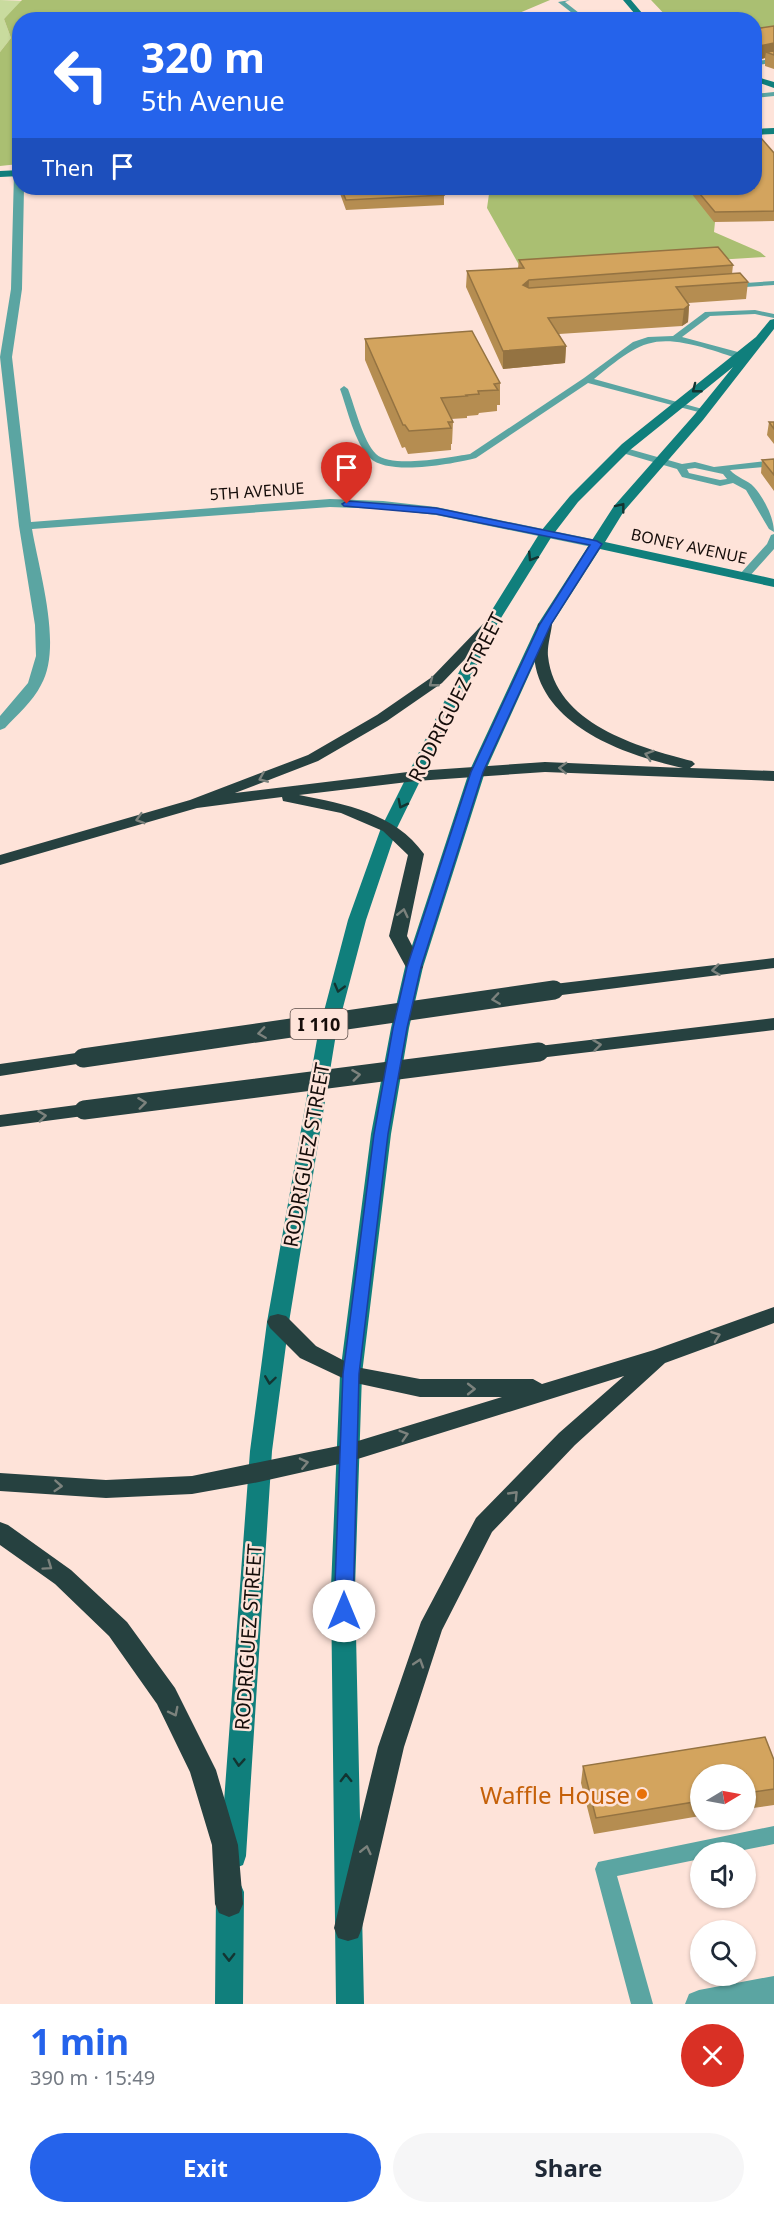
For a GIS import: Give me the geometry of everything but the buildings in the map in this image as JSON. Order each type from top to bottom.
[{"type":"highway","points":[[545,624],[541,657],[550,688],[570,710],[596,731],[628,748],[659,758],[748,775]]},
{"type":"highway","points":[[0,860],[196,803],[313,758],[382,718],[437,680],[489,626]]},
{"type":"highway","points":[[196,803],[416,777],[545,767],[774,776]]},
{"type":"highway","points":[[267,795],[302,799],[345,809],[389,828],[417,854],[398,936],[414,967]]},
{"type":"highway","name":"I 110","points":[[0,1070],[554,990],[774,963]]},
{"type":"highway","points":[[0,1121],[774,1024]]},
{"type":"highway","points":[[0,1482],[106,1489],[192,1485],[259,1473],[348,1453],[661,1356],[774,1315]]},
{"type":"highway","points":[[278,1322],[308,1352],[351,1374],[420,1388],[528,1389],[573,1382]]},
{"type":"highway","points":[[348,1928],[391,1747],[429,1629],[484,1525],[567,1439],[661,1356]]},
{"type":"highway","points":[[0,1532],[63,1577],[118,1629],[166,1696],[203,1770],[225,1845],[229,1904]]},
{"type":"main road","points":[[627,0],[638,12]]},
{"type":"main road","name":"RODRIGUEZ STREET","points":[[229,2004],[229,1904],[259,1473],[278,1322],[327,1034],[357,920],[389,828],[489,626],[546,534],[574,499],[622,450],[676,405],[742,356],[774,322]]},
{"type":"main road","name":"RODRIGUEZ STREET","points":[[350,2004],[343,1588],[351,1374],[381,1134],[400,1028],[414,967],[477,772],[545,624],[620,508],[703,412],[742,356]]},
{"type":"main road","name":"BONEY AVENUE","points":[[597,544],[774,583]]},
{"type":"street","points":[[0,725],[34,684],[43,656],[42,625],[25,526],[3,357],[12,334],[19,195]]},
{"type":"street","points":[[0,436],[14,436]]},
{"type":"street","name":"5TH AVENUE","points":[[25,526],[330,503],[383,505],[436,511],[597,544]]},
{"type":"street","points":[[699,2004],[774,1990]]},
{"type":"lane","points":[[567,0],[561,2],[574,12]]},
{"type":"lane","points":[[723,287],[774,283]]},
{"type":"lane","points":[[676,338],[708,314],[755,312],[774,316]]},
{"type":"lane","points":[[344,389],[371,455],[387,464],[460,459],[474,456],[637,343],[676,338],[742,356]]},
{"type":"lane","points":[[586,380],[703,412]]},
{"type":"lane","points":[[622,450],[681,467],[695,465],[726,472],[734,480],[750,488],[774,529]]},
{"type":"lane","points":[[714,469],[774,463]]},
{"type":"lane","points":[[681,467],[685,475],[720,483],[734,480]]},
{"type":"lane","points":[[744,576],[770,551],[774,537]]},
{"type":"lane","points":[[642,2004],[605,1869],[774,1835]]},
{"type":"green space","points":[[0,0],[24,1],[4,19],[11,38],[0,52]]},
{"type":"green space","points":[[22,0],[550,0],[522,12],[12,12],[12,165],[0,166],[0,52],[11,38],[4,19]]},
{"type":"green space","points":[[651,0],[774,0],[774,33],[762,35],[762,12],[662,12]]},
{"type":"green space","points":[[489,195],[707,195],[715,222],[714,232],[760,252],[766,257],[523,272],[487,208]]},
{"type":"place","name":"Waffle House","points":[[642,1794]]},
{"type":"route","points":[[344,1611],[351,1374],[381,1134],[400,1028],[414,967],[477,772],[545,624],[597,544],[436,511],[383,505],[347,504]]}]
